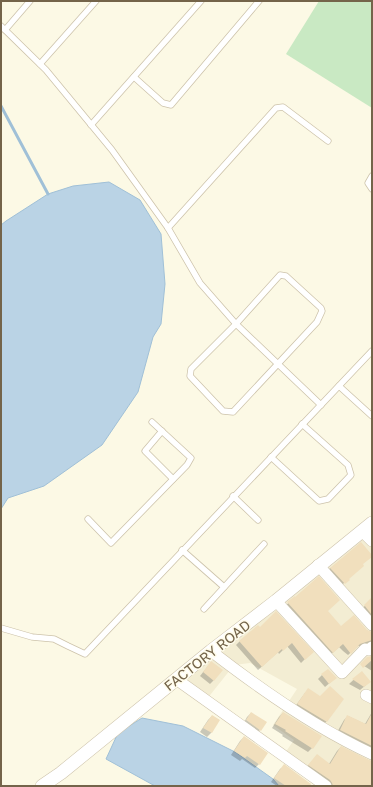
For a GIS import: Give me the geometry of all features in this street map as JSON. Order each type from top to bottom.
[{"type":"street","points":[[367,527],[372,541]]},
{"type":"street","name":"FACTORY ROAD","points":[[42,786],[367,527]]},
{"type":"street","points":[[318,566],[372,626]]},
{"type":"street","points":[[276,601],[342,672],[365,649],[369,650],[372,648]]},
{"type":"street","points":[[211,651],[294,710],[326,730],[372,754]]},
{"type":"street","points":[[176,679],[326,786]]},
{"type":"lane","points":[[30,1],[3,28],[40,64],[112,150],[168,228],[200,283],[236,324],[320,405]]},
{"type":"lane","points":[[40,64],[96,1]]},
{"type":"lane","points":[[91,125],[201,1]]},
{"type":"lane","points":[[134,77],[163,104],[171,105],[259,1]]},
{"type":"lane","points":[[168,228],[276,108],[283,107],[328,141]]},
{"type":"lane","points":[[372,176],[368,183],[372,189]]},
{"type":"lane","points":[[280,275],[286,276],[321,308],[322,311],[317,322],[278,364],[233,412],[223,411],[190,376],[191,369],[236,324],[280,275]]},
{"type":"lane","points":[[1,628],[32,637],[54,639],[85,654],[233,496],[371,353]]},
{"type":"lane","points":[[339,386],[372,416]]},
{"type":"lane","points":[[88,519],[112,543],[187,465],[191,458],[152,422]]},
{"type":"lane","points":[[271,457],[319,501],[328,499],[351,475],[348,465],[302,424]]},
{"type":"lane","points":[[162,431],[145,451],[173,479]]},
{"type":"lane","points":[[233,496],[258,520]]},
{"type":"lane","points":[[204,609],[264,544]]},
{"type":"lane","points":[[182,550],[224,587]]},
{"type":"shaded area","points":[[372,529],[372,786],[334,786],[285,753],[294,740],[273,725],[297,689],[250,663],[234,665],[203,704],[179,687],[255,622]]},
{"type":"green space","points":[[319,1],[372,1],[372,108],[286,54]]},
{"type":"water","points":[[109,182],[140,200],[161,234],[165,284],[161,324],[153,337],[138,392],[102,445],[44,486],[8,498],[1,509],[1,225],[48,194],[73,186]]},
{"type":"water","points":[[142,718],[183,726],[235,752],[273,779],[279,786],[155,786],[106,759],[118,733]]},
{"type":"building","points":[[361,542],[372,557],[363,564],[364,566],[345,584],[330,568]]},
{"type":"building","points":[[319,576],[340,600],[328,611],[341,626],[354,615],[367,630],[372,632],[372,640],[360,644],[351,654],[343,644],[333,653],[287,602]]},
{"type":"building","points":[[372,597],[372,615],[364,605]]},
{"type":"building","points":[[276,611],[314,652],[305,660],[292,643],[283,651],[282,649],[262,667],[239,641],[258,625],[260,627]]},
{"type":"building","points":[[372,656],[372,660],[363,668],[360,664],[367,657]]},
{"type":"building","points":[[211,661],[223,670],[214,681],[203,672]]},
{"type":"building","points":[[328,669],[337,678],[329,684],[321,674]]},
{"type":"building","points":[[362,671],[371,682],[364,687],[352,679]]},
{"type":"building","points":[[330,686],[344,699],[327,722],[297,704],[308,688],[320,696]]},
{"type":"building","points":[[251,712],[267,722],[261,731],[246,720]]},
{"type":"building","points":[[283,712],[322,736],[313,749],[275,724]]},
{"type":"building","points":[[372,713],[372,746],[340,730],[347,715],[366,724]]},
{"type":"building","points":[[212,715],[220,720],[212,733],[203,728]]},
{"type":"building","points":[[244,736],[268,753],[260,765],[247,756],[245,758],[234,751]]},
{"type":"building","points":[[341,746],[372,761],[372,786],[333,786],[330,780],[308,765],[317,754],[330,764]]},
{"type":"building","points":[[284,764],[311,784],[310,786],[286,786],[274,778]]},
{"type":"waterway","points":[[1,106],[48,194]]}]
